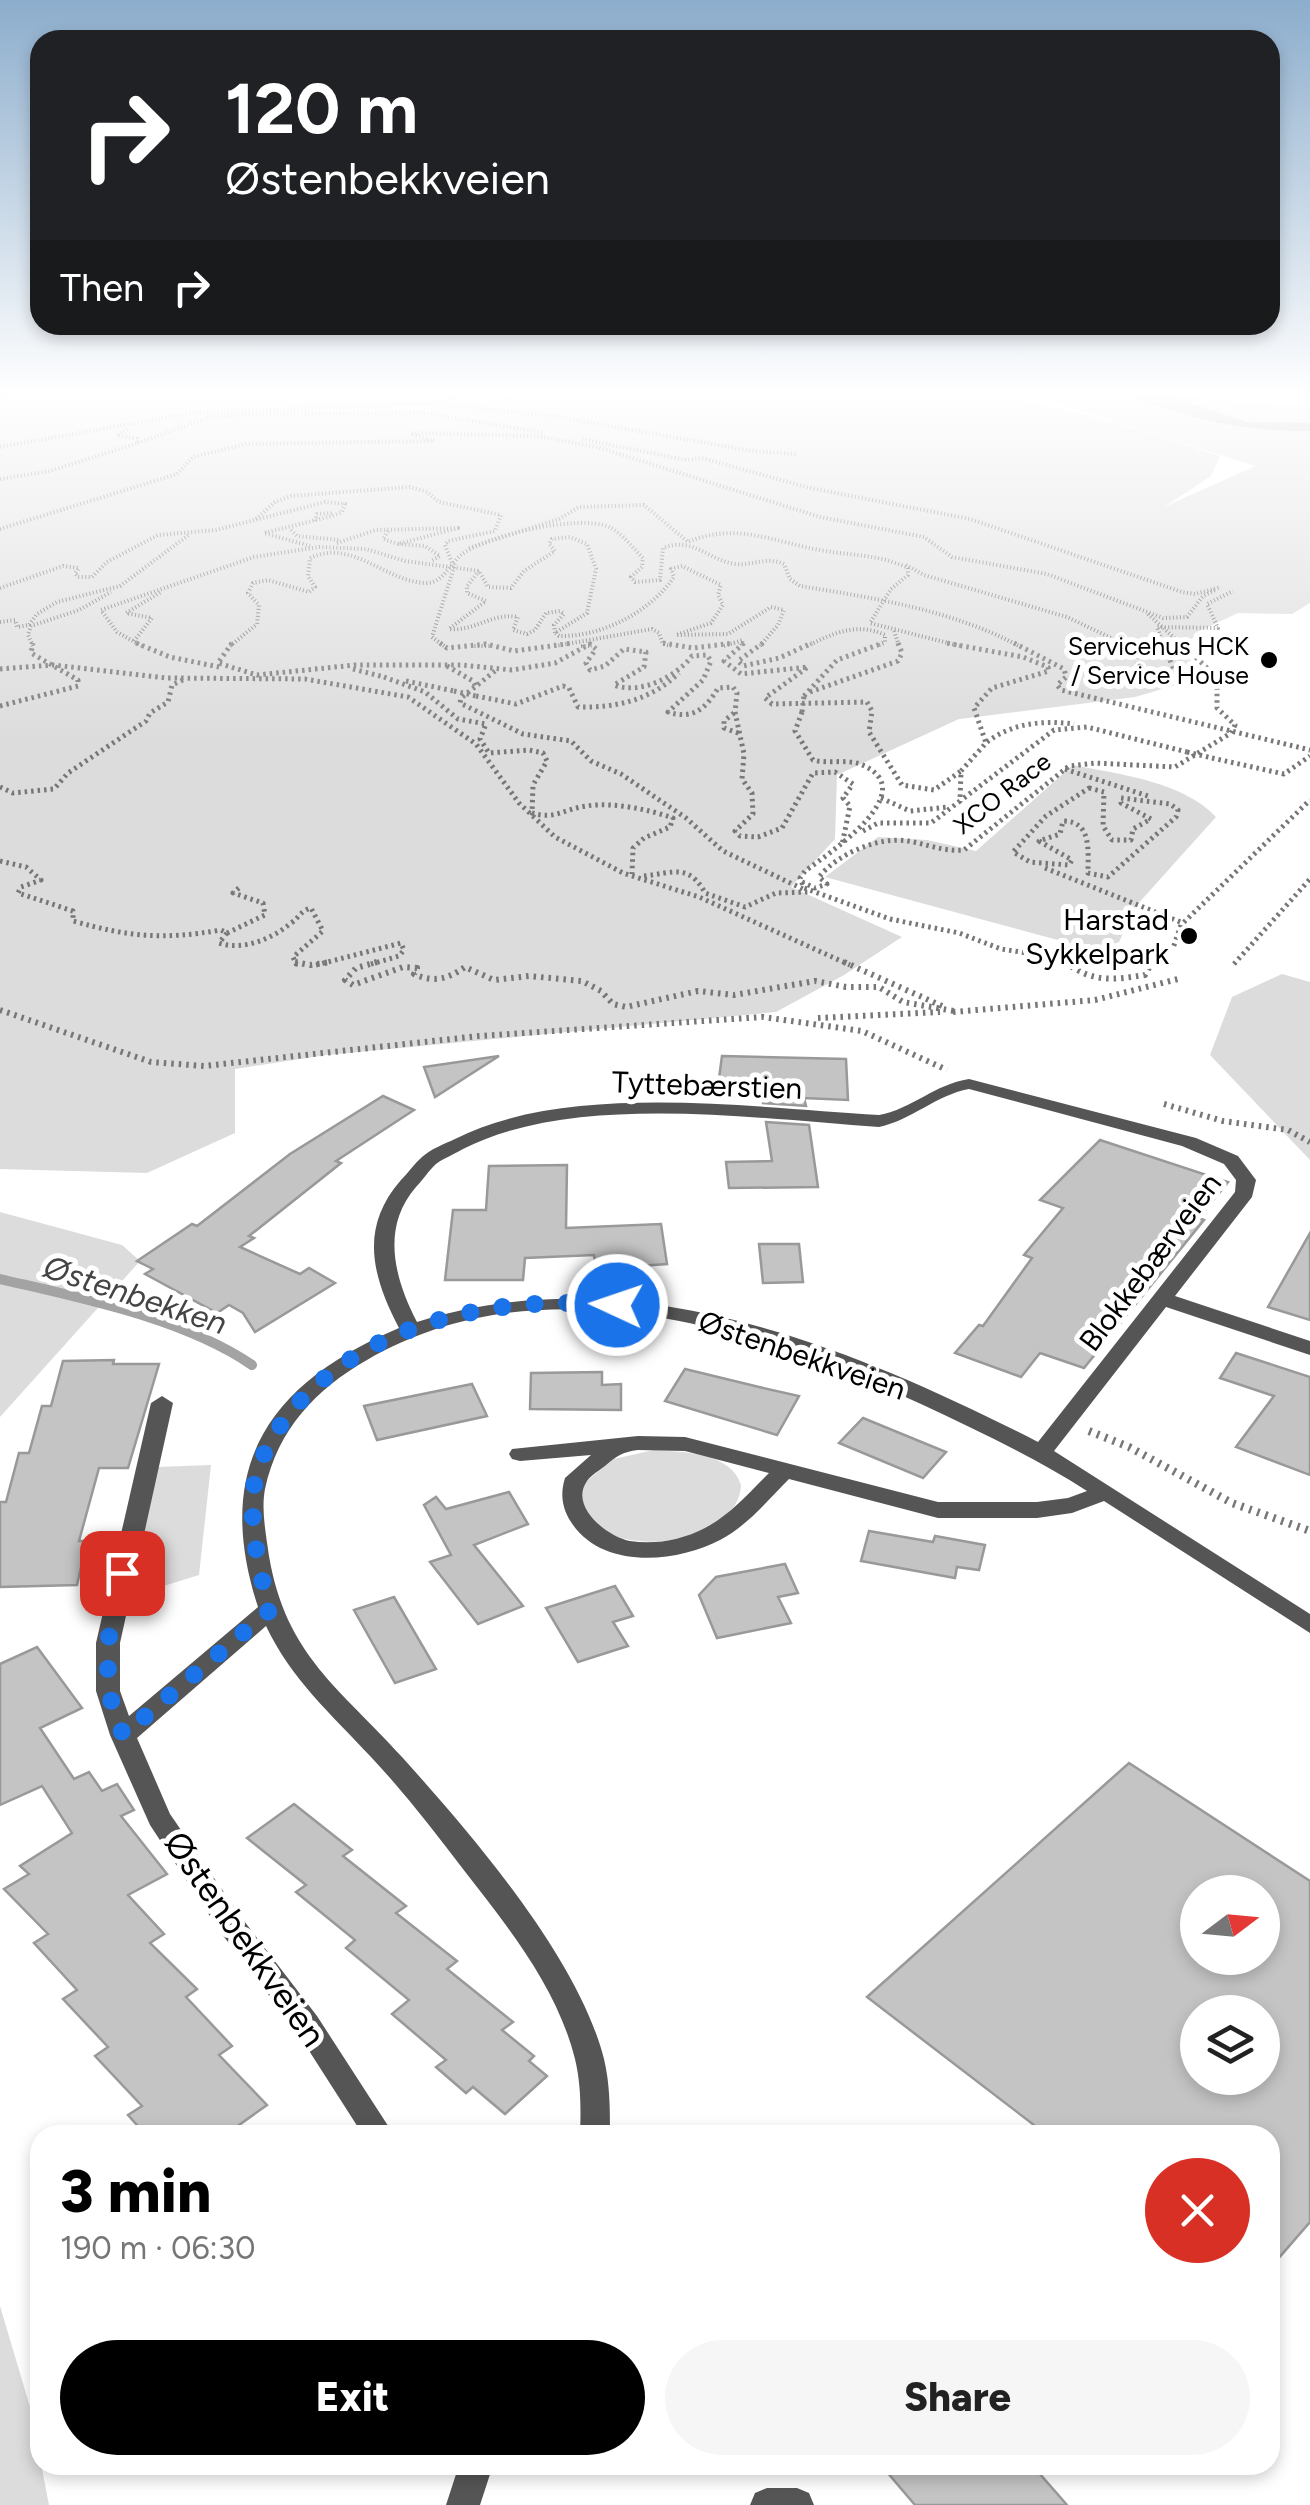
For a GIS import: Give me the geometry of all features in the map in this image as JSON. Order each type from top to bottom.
[{"type":"street","name":"Blokkebærveien","points":[[968,1084],[1167,1135],[1232,1160],[1246,1180],[1245,1193],[1041,1453]]},
{"type":"street","name":"Tyttebærstien","points":[[410,1329],[395,1302],[385,1270],[384,1234],[390,1207],[416,1170],[461,1140],[523,1120],[612,1110],[879,1122],[903,1116],[950,1087],[968,1084]]},
{"type":"street","points":[[1162,1299],[1310,1348]]},
{"type":"street","name":"Østenbekkveien","points":[[596,2125],[590,2056],[572,2008],[542,1950],[411,1784],[294,1656],[270,1610],[260,1574],[252,1494],[261,1462],[278,1429],[323,1380],[410,1329],[488,1310],[531,1304],[597,1304],[671,1311],[772,1338],[898,1384],[1041,1453],[1310,1625]]},
{"type":"street","name":"Østenbekkveien","points":[[162,1403],[108,1642],[108,1691],[160,1818],[230,1925],[307,2024],[373,2125]]},
{"type":"street","points":[[520,1454],[661,1442],[686,1444],[938,1510],[1037,1510],[1072,1505],[1103,1493]]},
{"type":"street","points":[[616,1447],[601,1454],[576,1478],[572,1502],[587,1527],[621,1547],[677,1546],[715,1533],[783,1472]]},
{"type":"street","points":[[123,1735],[270,1610]]},
{"type":"street","points":[[464,2505],[472,2475]]},
{"type":"street","points":[[767,2505],[796,2505]]},
{"type":"path","points":[[0,529],[68,508]]},
{"type":"path","points":[[0,588],[63,566],[77,566],[78,578],[92,577],[107,562],[154,537],[252,520],[267,508]]},
{"type":"path","points":[[0,706],[78,686],[78,680],[30,653],[34,644],[28,635],[31,626],[79,610],[120,586],[193,532],[299,508]]},
{"type":"path","points":[[343,508],[340,513],[315,521],[264,533],[303,545],[352,538],[376,530],[450,526],[459,530],[398,544]]},
{"type":"path","points":[[454,566],[445,545],[448,541],[495,531],[500,514],[469,508]]},
{"type":"path","points":[[579,508],[562,518],[480,542],[459,554],[453,579],[440,600],[432,638],[447,648],[486,644],[514,651],[626,636],[652,628],[663,644],[674,647],[726,647],[743,640],[744,644],[724,661],[735,672],[752,674],[798,664],[808,667],[791,683],[768,694],[765,698],[772,704],[867,702],[872,710],[870,732],[902,786],[934,790],[961,771],[1000,733],[1048,722],[1094,728]]},
{"type":"path","points":[[652,508],[674,536],[688,542],[709,533],[744,530],[824,551],[881,556],[924,575],[1080,622],[1128,645],[1137,655],[1139,672],[1160,679],[1172,676],[1174,670],[1158,638],[1160,625]]},
{"type":"path","points":[[792,508],[924,538],[952,557],[1046,574],[1170,620],[1187,618],[1201,598],[1218,588],[1182,592],[970,519],[913,508]]},
{"type":"path","points":[[679,673],[627,690],[617,688],[617,680],[644,666],[646,652],[624,649],[604,666],[590,670],[586,663],[596,649],[590,644],[549,665],[496,671],[446,665],[342,666],[257,675],[218,663],[233,642],[258,624],[259,604],[248,593],[253,583],[273,579],[288,588],[309,592],[315,587],[308,576],[310,558],[318,552],[364,559],[383,570],[425,583],[434,582],[461,555],[522,533],[582,522],[613,529],[643,558],[642,566],[630,577],[635,582],[660,580],[663,548],[682,543],[736,564],[774,558],[784,564],[791,582],[804,588],[884,598],[999,635],[1064,669],[1066,677],[1058,685],[1066,691],[1310,753]]},
{"type":"path","points":[[292,528],[293,534],[303,536],[352,538]]},
{"type":"path","points":[[387,530],[384,539],[404,547],[425,546],[440,556],[432,561],[414,562]]},
{"type":"path","points":[[134,641],[152,618],[128,616],[130,609],[154,594],[254,556],[319,547],[366,549],[414,562],[479,572],[488,587],[511,588],[524,571],[555,551],[550,544],[552,539],[584,540],[596,569],[591,604],[582,619],[555,633]]},
{"type":"path","points":[[904,565],[908,576],[884,598],[870,623],[1023,656],[1048,667],[1049,671],[1041,676],[992,688],[974,708],[986,743]]},
{"type":"path","points":[[555,633],[564,638],[592,633],[622,619],[668,590],[674,577],[671,569],[682,566],[721,585],[718,595],[723,606],[719,617],[711,623],[676,634],[728,634],[758,619],[771,607],[784,610],[783,618],[767,640],[738,660],[743,666],[787,658],[846,628],[866,627],[885,635],[885,642],[878,646],[832,663],[806,694],[795,731],[806,742],[813,760],[867,766],[880,780],[880,797],[863,831]]},
{"type":"path","points":[[479,572],[467,586],[467,593],[486,601],[448,629],[464,630],[495,615],[510,614],[518,617],[513,630],[528,635],[537,631],[546,613],[560,611],[564,614],[554,625],[555,633]]},
{"type":"path","points":[[196,580],[149,591],[101,610],[103,619],[150,652],[197,667],[226,667]]},
{"type":"path","points":[[0,622],[14,620],[17,627],[23,628],[34,614],[50,605],[120,586]]},
{"type":"path","points":[[1160,625],[1214,630],[1218,624],[1207,604],[1233,592]]},
{"type":"path","points":[[1147,614],[1217,676],[1217,708],[1234,726],[1233,731]]},
{"type":"path","points":[[806,694],[852,674],[898,661],[902,653],[893,630]]},
{"type":"path","points":[[342,666],[454,690],[499,706],[518,706],[563,686],[569,688],[578,707],[640,698],[667,686],[692,656],[707,655],[710,661],[703,680],[668,712],[698,714],[718,688],[725,686],[737,693],[734,713],[747,758],[742,779],[752,793],[752,814],[736,831],[740,836],[754,838],[784,826],[796,817],[813,772],[834,772],[846,776],[853,784],[843,798],[850,806],[842,845]]},
{"type":"path","points":[[0,669],[53,665],[187,678],[305,679],[408,698],[476,744],[519,802],[555,837],[638,877],[698,897],[954,1012]]},
{"type":"path","points":[[446,665],[473,681],[476,687]]},
{"type":"path","points":[[496,671],[461,698],[460,703],[523,734],[571,741],[591,760],[622,774],[686,818],[724,851],[809,892],[890,919],[959,933],[1000,949],[1060,958],[1084,976],[1105,981],[1145,974],[1157,953],[1173,948],[1174,936],[1184,923],[1310,800]]},
{"type":"path","points":[[384,677],[425,692],[458,719],[486,724],[480,739],[489,753],[500,755],[524,748],[543,752],[547,762],[533,785],[532,814],[558,818],[576,808],[598,806],[672,818],[674,824],[643,836],[631,849],[630,870],[638,877],[688,872],[697,878],[705,894],[745,907],[776,893],[809,892]]},
{"type":"path","points":[[0,787],[14,794],[54,789],[68,773],[146,721],[150,712],[168,702],[172,685],[187,678]]},
{"type":"path","points":[[734,713],[724,721],[724,728],[742,734]]},
{"type":"path","name":"XCO Race","points":[[880,797],[894,806],[918,812],[948,808],[1049,732],[1094,728],[1284,774],[1291,774],[1310,753]]},
{"type":"path","name":"XCO Race","points":[[802,882],[815,888],[827,884],[819,877],[824,867],[842,855],[892,840],[946,851],[964,850],[1064,768],[1095,763],[1174,767],[1233,731]]},
{"type":"path","points":[[1030,862],[1069,866],[1072,862],[1068,858],[1038,841],[1060,834],[1062,821],[1076,820],[1081,822],[1088,842],[1088,873],[1108,878],[1176,817],[1177,808],[1064,768]]},
{"type":"path","points":[[809,892],[800,878],[805,871],[863,831],[878,823],[931,823],[960,801],[961,771]]},
{"type":"path","points":[[1164,803],[1121,798],[1121,803],[1152,819],[1133,829],[1132,840],[1117,841],[1112,840],[1104,826],[1104,792],[1086,789],[1016,844],[1014,852],[1030,862],[1184,923]]},
{"type":"path","points":[[0,856],[26,867],[41,880],[21,887],[18,893],[73,910],[73,921],[168,940],[221,930],[227,933]]},
{"type":"path","points":[[1234,964],[1310,879]]},
{"type":"path","points":[[240,887],[233,893],[236,897],[263,903],[265,915],[227,933],[219,942],[238,948],[294,926],[303,910],[311,908],[323,931],[299,949],[293,957],[296,964],[336,962],[377,946],[400,943],[404,950],[399,956],[356,968],[345,980],[354,984],[403,967],[417,968],[414,974],[426,980],[442,981],[465,967],[494,980],[529,976],[582,981],[601,991],[613,1004],[626,1007],[698,991],[734,995],[815,981],[846,988],[879,988],[904,1002],[954,1012]]},
{"type":"path","points":[[0,1010],[151,1062],[190,1066],[614,1025],[1047,1007],[1124,997],[1178,978]]},
{"type":"path","points":[[796,1019],[832,1024],[886,1040],[968,1084]]},
{"type":"path","points":[[1164,1104],[1223,1121],[1288,1130],[1310,1142]]},
{"type":"path","points":[[1066,1420],[1130,1447],[1232,1504],[1310,1531]]},
{"type":"shaded area","points":[[0,508],[1310,508],[1310,603],[1292,614],[1238,613],[1195,633],[1186,652],[1200,678],[1135,697],[959,719],[837,775],[835,839],[791,887],[902,937],[844,975],[776,1012],[327,1055],[235,1069],[235,1133],[147,1173],[0,1169]]},
{"type":"shaded area","points":[[1073,765],[1169,788],[1187,795],[1216,817],[1136,906],[1119,942],[1095,950],[825,877],[878,837],[927,840],[976,851]]},
{"type":"shaded area","points":[[1282,974],[1310,982],[1310,1160],[1210,1055],[1232,997]]},
{"type":"shaded area","points":[[0,1212],[122,1245],[140,1261],[0,1417]]},
{"type":"shaded area","points":[[654,1450],[705,1456],[727,1466],[741,1485],[732,1509],[712,1527],[684,1538],[653,1542],[623,1538],[599,1528],[585,1509],[585,1482],[614,1459]]},
{"type":"shaded area","points":[[211,1465],[199,1575],[128,1597],[156,1467]]},
{"type":"shaded area","points":[[0,2306],[30,2407],[30,2475],[43,2475],[49,2505],[0,2505]]},
{"type":"building","points":[[499,1056],[435,1097],[424,1067]]},
{"type":"building","points":[[722,1056],[846,1059],[848,1100],[804,1098],[806,1106],[763,1103],[762,1095],[717,1093]]},
{"type":"building","points":[[383,1096],[414,1110],[336,1161],[341,1163],[240,1247],[300,1274],[309,1268],[335,1283],[255,1332],[243,1313],[229,1305],[217,1313],[145,1274],[153,1269],[137,1261],[192,1224],[197,1226],[290,1154]]},
{"type":"building","points":[[766,1122],[809,1125],[818,1187],[729,1188],[726,1162],[772,1161]]},
{"type":"building","points":[[1100,1140],[1228,1182],[1199,1218],[1204,1220],[1084,1368],[1040,1353],[1021,1377],[955,1353],[979,1325],[983,1326],[1032,1258],[1024,1255],[1063,1208],[1040,1200]]},
{"type":"building","points":[[567,1165],[566,1228],[661,1224],[667,1264],[596,1269],[594,1255],[525,1258],[523,1280],[445,1280],[453,1210],[486,1210],[489,1166]]},
{"type":"building","points":[[1310,1233],[1310,1320],[1268,1307]]},
{"type":"building","points":[[759,1244],[799,1244],[803,1282],[763,1283]]},
{"type":"building","points":[[1236,1353],[1310,1377],[1310,1475],[1236,1447],[1274,1396],[1220,1378]]},
{"type":"building","points":[[114,1360],[113,1364],[159,1364],[128,1468],[99,1468],[79,1541],[87,1541],[77,1585],[0,1587],[0,1502],[6,1502],[19,1453],[29,1453],[42,1406],[51,1406],[63,1361]]},
{"type":"building","points":[[685,1369],[799,1396],[777,1435],[665,1401]]},
{"type":"building","points":[[602,1372],[602,1385],[621,1384],[621,1410],[530,1409],[531,1373]]},
{"type":"building","points":[[472,1384],[487,1416],[377,1440],[364,1406]]},
{"type":"building","points":[[863,1418],[946,1452],[923,1478],[839,1443]]},
{"type":"building","points":[[509,1492],[528,1524],[474,1545],[523,1606],[478,1624],[430,1562],[451,1555],[424,1505],[436,1497],[446,1509]]},
{"type":"building","points":[[869,1531],[933,1542],[935,1536],[985,1545],[979,1570],[957,1567],[955,1578],[861,1561]]},
{"type":"building","points":[[785,1564],[798,1593],[778,1597],[791,1623],[717,1638],[699,1595],[716,1577]]},
{"type":"building","points":[[615,1586],[633,1616],[613,1622],[628,1646],[578,1662],[546,1608]]},
{"type":"building","points":[[394,1597],[436,1669],[395,1683],[354,1610]]},
{"type":"building","points":[[37,1647],[82,1708],[40,1728],[74,1779],[89,1772],[102,1791],[117,1784],[134,1810],[121,1816],[167,1874],[128,1895],[164,1934],[150,1943],[197,1989],[186,1997],[232,2046],[219,2055],[267,2105],[239,2125],[137,2125],[128,2115],[142,2106],[95,2056],[108,2047],[63,1999],[77,1990],[34,1943],[48,1934],[4,1889],[29,1874],[20,1866],[72,1833],[42,1786],[0,1805],[0,1664]]},
{"type":"building","points":[[1129,1763],[1310,1881],[1310,2222],[1280,2256],[1280,2125],[1034,2125],[867,1997]]},
{"type":"building","points":[[294,1804],[352,1850],[343,1856],[406,1906],[396,1913],[457,1961],[447,1969],[513,2022],[502,2030],[534,2056],[529,2061],[547,2076],[505,2114],[473,2087],[466,2093],[436,2067],[446,2060],[392,2014],[409,2000],[346,1948],[355,1940],[296,1892],[306,1885],[247,1838]]},
{"type":"building","points":[[890,2475],[1041,2475],[1067,2505],[915,2505]]},
{"type":"waterway","name":"Østenbekken","points":[[0,1279],[163,1322],[195,1334],[252,1365]]},
{"type":"place","name":"Servicehus HCK / Service House","points":[[1269,660]]},
{"type":"place","name":"Harstad Sykkelpark","points":[[1189,936]]},
{"type":"route","points":[[122,1573],[108,1642],[108,1691],[123,1735],[270,1610],[260,1574],[252,1494],[261,1462],[278,1429],[323,1380],[379,1344],[410,1329],[449,1318],[531,1304],[617,1305]]}]
